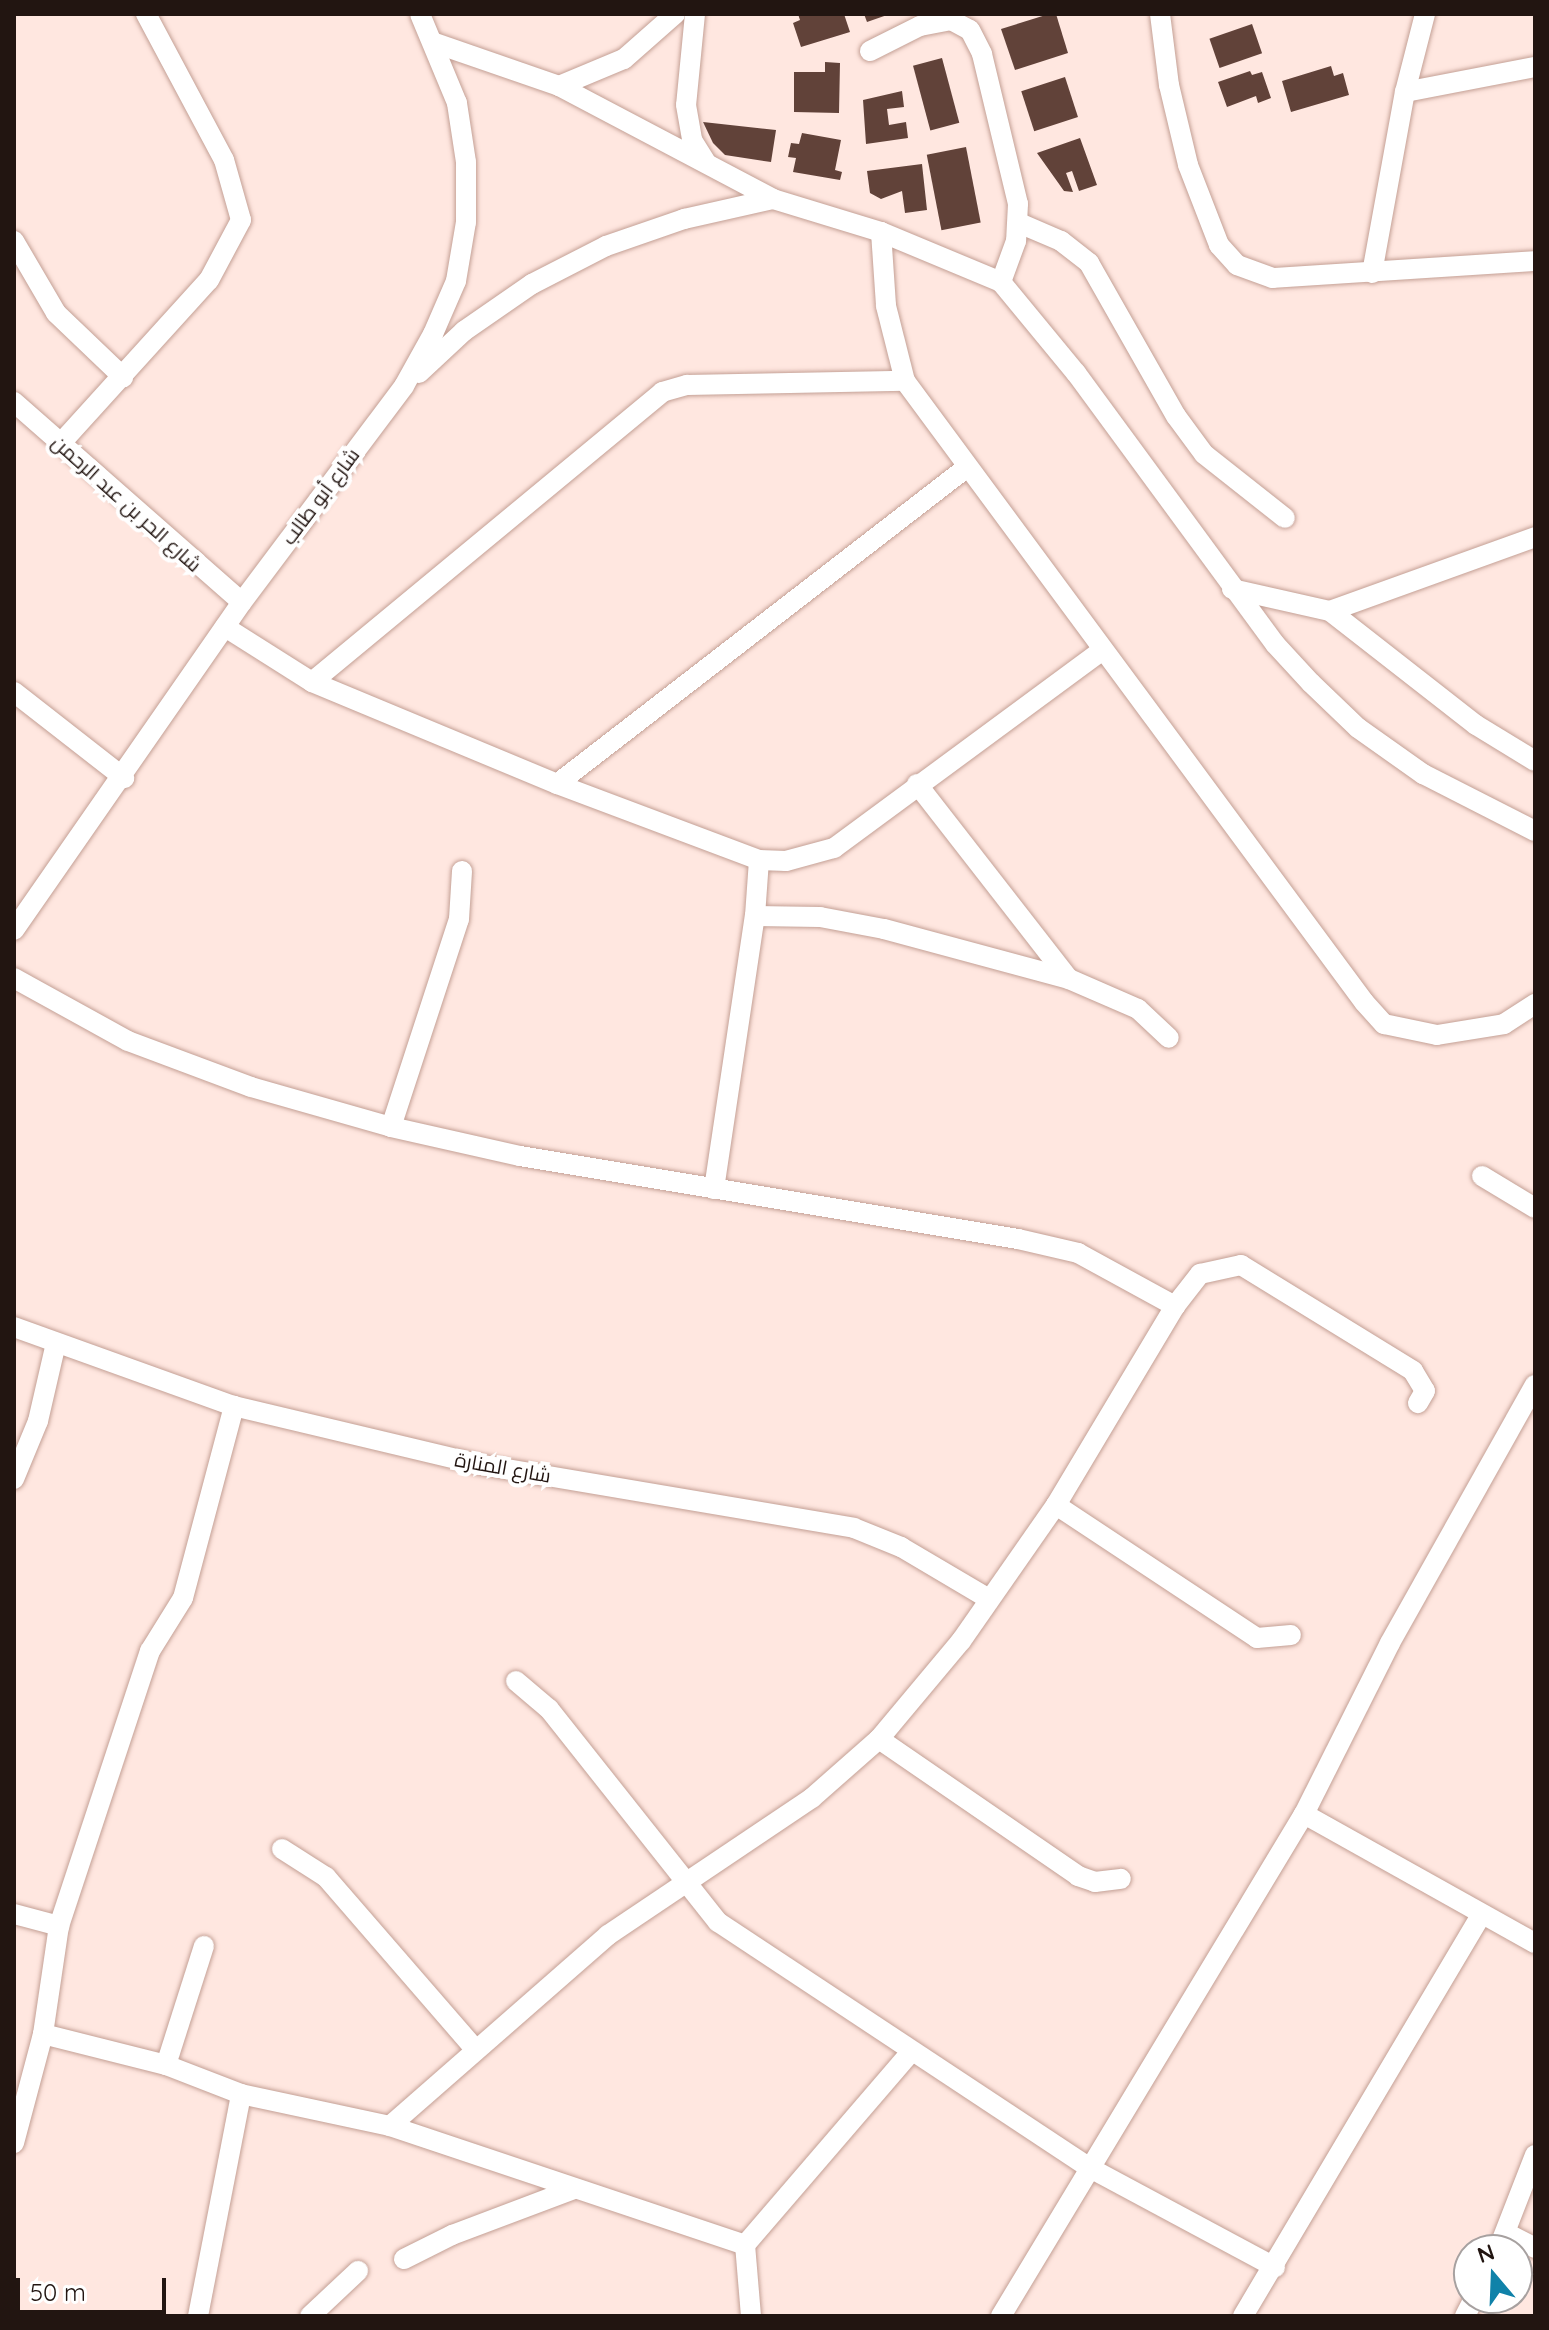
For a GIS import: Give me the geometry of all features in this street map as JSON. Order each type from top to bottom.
[{"type":"street","points":[[61,443],[209,280],[241,220],[224,160],[146,14]]},
{"type":"street","name":"شارع أبو طالب","points":[[14,930],[124,778],[242,602],[404,386],[456,281],[466,222],[466,162],[459,118],[435,43],[420,14]]},
{"type":"street","points":[[559,86],[624,59],[675,14]]},
{"type":"street","points":[[695,14],[686,105],[692,140],[706,162]]},
{"type":"street","points":[[1160,14],[1176,120],[1226,256],[1253,274],[1273,278],[1535,261]]},
{"type":"street","points":[[1372,273],[1405,92],[1425,14]]},
{"type":"street","points":[[870,51],[920,26],[951,20],[970,30],[982,54],[1009,153],[1019,223],[1001,282]]},
{"type":"street","points":[[435,43],[559,86],[773,199],[881,232],[1001,282],[1076,373],[1275,644],[1358,728],[1423,774],[1535,831]]},
{"type":"street","points":[[1405,92],[1535,67]]},
{"type":"street","points":[[404,386],[464,331],[532,284],[606,246],[684,219],[773,199]]},
{"type":"street","points":[[1019,223],[1061,241],[1089,263],[1176,416],[1204,454],[1285,518]]},
{"type":"street","points":[[881,232],[886,306],[905,381],[966,468],[1384,1024],[1437,1035],[1504,1024],[1535,1004]]},
{"type":"street","points":[[14,241],[56,313],[123,377]]},
{"type":"street","points":[[312,682],[662,392],[687,385],[905,381]]},
{"type":"street","name":"شارع الحر بن عبد الرحمن","points":[[14,402],[242,602]]},
{"type":"street","points":[[557,784],[966,468]]},
{"type":"street","points":[[1330,611],[1535,537]]},
{"type":"street","points":[[1232,589],[1330,611],[1476,725],[1535,761]]},
{"type":"street","points":[[225,627],[312,682],[557,784],[759,860],[786,861],[834,848],[1103,650]]},
{"type":"street","points":[[14,692],[124,778]]},
{"type":"street","points":[[917,784],[1069,979]]},
{"type":"street","points":[[714,1189],[755,916],[759,860]]},
{"type":"street","points":[[391,1127],[459,919],[462,871]]},
{"type":"street","points":[[755,916],[820,917],[884,929],[1069,979],[1138,1009],[1169,1038]]},
{"type":"street","points":[[14,978],[128,1041],[251,1087],[391,1127],[714,1189],[1078,1253],[1175,1306]]},
{"type":"street","points":[[1482,1176],[1535,1208]]},
{"type":"street","points":[[390,2126],[608,1935],[812,1798],[879,1739],[923,1691],[1056,1505],[1175,1306],[1200,1274],[1241,1265],[1413,1371],[1425,1391],[1418,1403]]},
{"type":"street","name":"شارع المنارة","points":[[14,1327],[234,1406],[477,1464],[854,1528],[901,1547],[989,1599]]},
{"type":"street","points":[[14,1479],[38,1421],[56,1343]]},
{"type":"street","points":[[1001,2316],[1304,1814],[1390,1643],[1535,1385]]},
{"type":"street","points":[[14,2143],[43,2034],[59,1926],[150,1651],[183,1598],[234,1406]]},
{"type":"street","points":[[1056,1505],[1249,1633],[1264,1640],[1291,1635]]},
{"type":"street","points":[[516,1681],[549,1709],[683,1884],[718,1922],[1090,2168],[1275,2267]]},
{"type":"street","points":[[879,1739],[1078,1876],[1095,1882],[1121,1879]]},
{"type":"street","points":[[1304,1814],[1535,1943]]},
{"type":"street","points":[[282,1849],[326,1877],[475,2049]]},
{"type":"street","points":[[14,1914],[59,1926]]},
{"type":"street","points":[[1243,2316],[1275,2267],[1481,1915]]},
{"type":"street","points":[[166,2065],[204,1946]]},
{"type":"street","points":[[43,2034],[166,2065],[241,2094],[390,2126],[745,2245]]},
{"type":"street","points":[[751,2316],[745,2245],[911,2052]]},
{"type":"street","points":[[198,2316],[241,2094]]},
{"type":"street","points":[[1505,2234],[1535,2155]]},
{"type":"street","points":[[404,2259],[452,2235],[574,2189]]},
{"type":"street","points":[[310,2316],[358,2271]]},
{"type":"building","points":[[798,14],[844,14],[850,32],[801,47],[793,23],[800,20]]},
{"type":"building","points":[[864,14],[890,14],[867,22]]},
{"type":"building","points":[[1056,14],[1068,53],[1015,70],[1001,29]]},
{"type":"building","points":[[1252,24],[1262,53],[1220,68],[1209,39]]},
{"type":"building","points":[[942,58],[959,123],[930,130],[913,66]]},
{"type":"building","points":[[825,62],[840,63],[839,113],[794,112],[794,72],[825,72]]},
{"type":"building","points":[[1331,66],[1334,76],[1343,73],[1349,95],[1291,112],[1282,81]]},
{"type":"building","points":[[1250,71],[1252,75],[1262,72],[1271,98],[1258,103],[1256,96],[1227,107],[1218,82]]},
{"type":"building","points":[[1065,77],[1078,117],[1034,131],[1021,91]]},
{"type":"building","points":[[902,91],[904,107],[887,109],[889,125],[906,122],[908,138],[866,144],[863,100]]},
{"type":"building","points":[[703,122],[776,130],[771,162],[725,155],[713,143]]},
{"type":"building","points":[[802,133],[841,140],[835,170],[842,172],[840,180],[793,172],[796,158],[788,157],[791,143],[799,144]]},
{"type":"building","points":[[1080,138],[1097,185],[1079,191],[1072,171],[1066,173],[1073,192],[1064,191],[1037,153]]},
{"type":"building","points":[[966,147],[981,223],[941,230],[927,155]]},
{"type":"building","points":[[922,164],[927,210],[905,213],[902,191],[881,199],[870,193],[867,171]]}]
